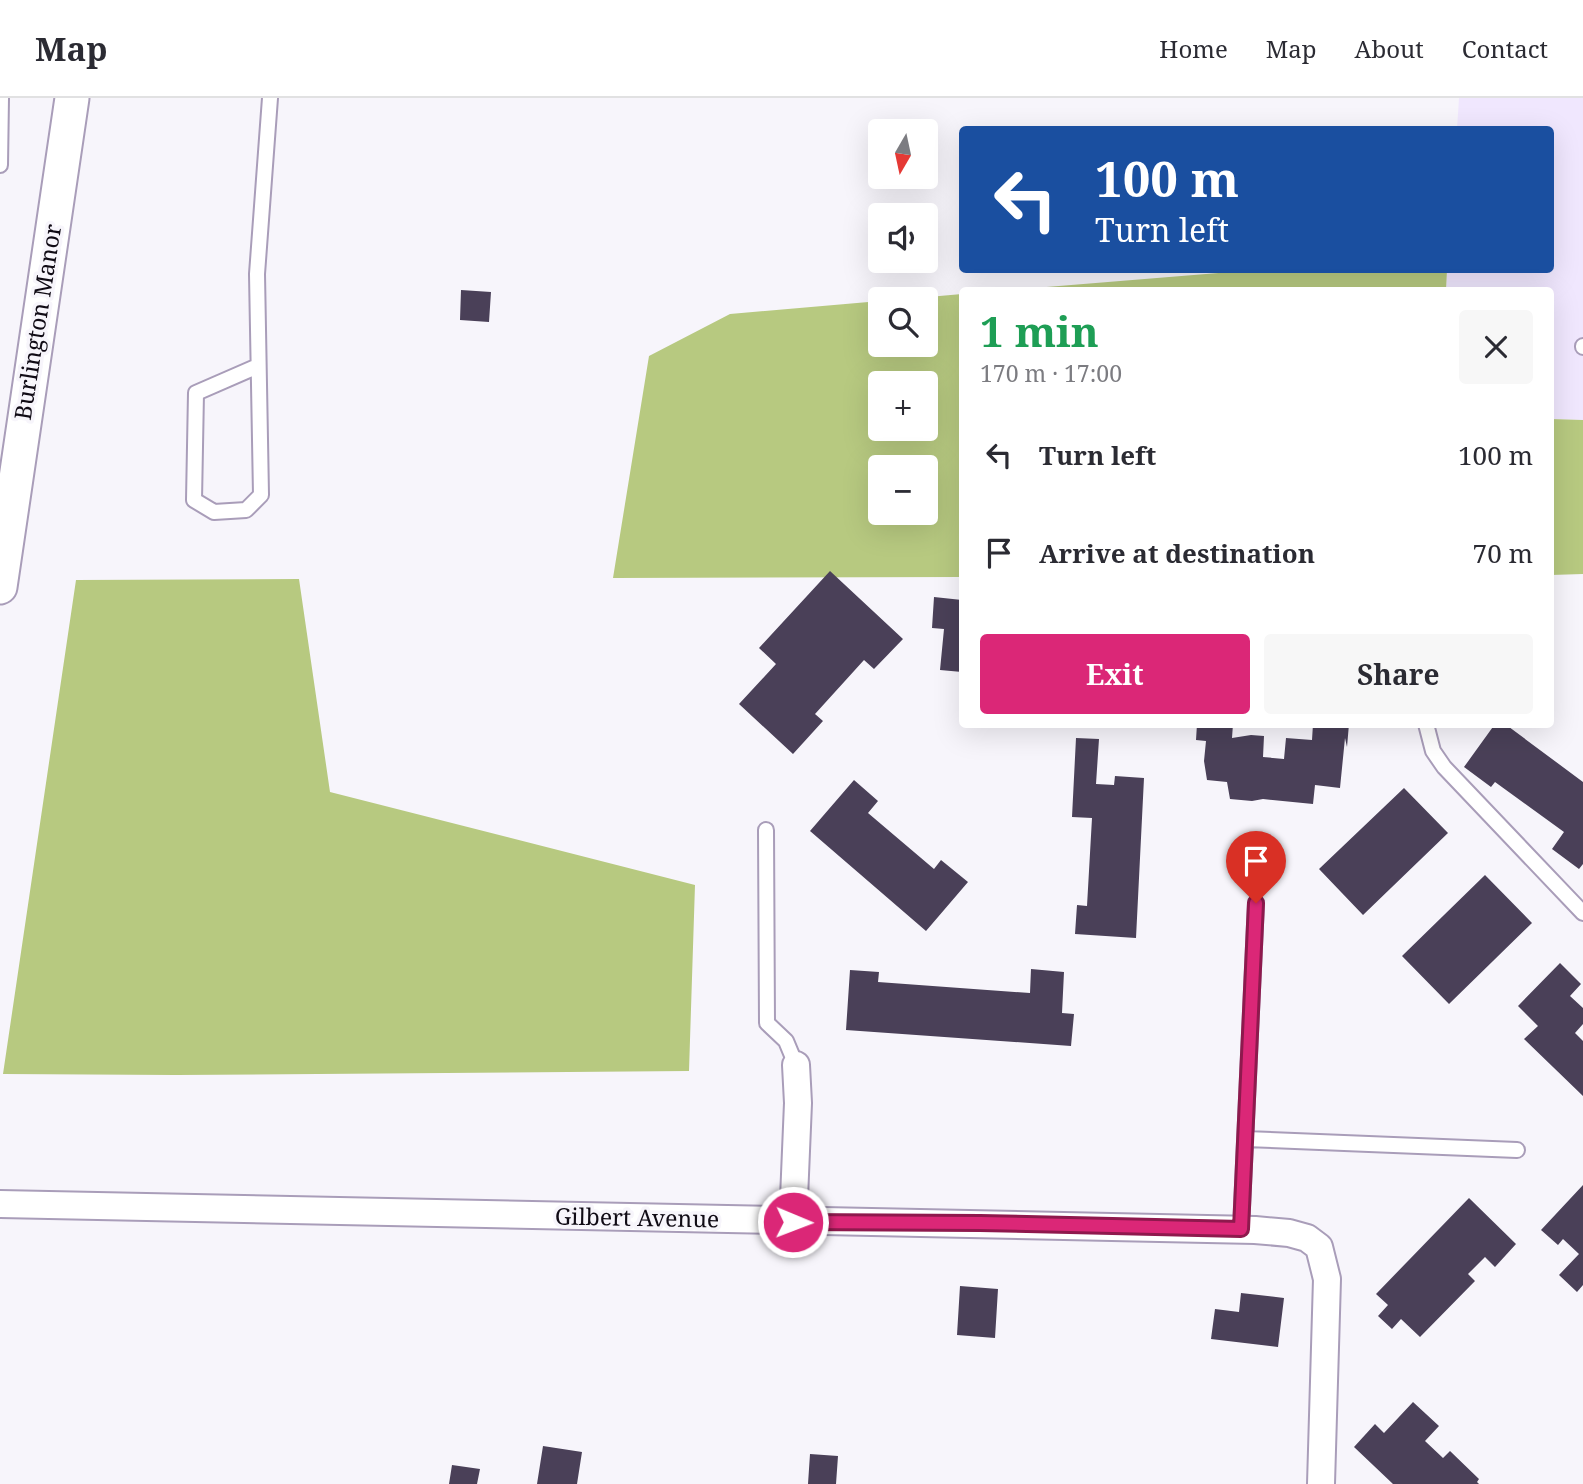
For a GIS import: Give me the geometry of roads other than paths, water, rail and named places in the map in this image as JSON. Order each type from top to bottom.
[{"type":"street","name":"Burlington Manor","points":[[0,587],[72,98]]},
{"type":"street","points":[[793,1222],[796,1065]]},
{"type":"street","name":"Gilbert Avenue","points":[[0,1204],[793,1222],[980,1223],[1241,1229],[1289,1233],[1307,1238],[1319,1247],[1327,1279],[1321,1484]]},
{"type":"lane","points":[[0,165],[1,98]]},
{"type":"lane","points":[[258,366],[197,393],[194,500],[214,512],[246,510],[261,495],[257,274],[270,98]]},
{"type":"lane","points":[[1427,728],[1433,751],[1444,767],[1583,913]]},
{"type":"lane","points":[[766,830],[767,1023],[786,1041],[796,1065]]},
{"type":"lane","points":[[1241,1229],[1256,903]]},
{"type":"lane","points":[[1246,1139],[1517,1150]]}]
